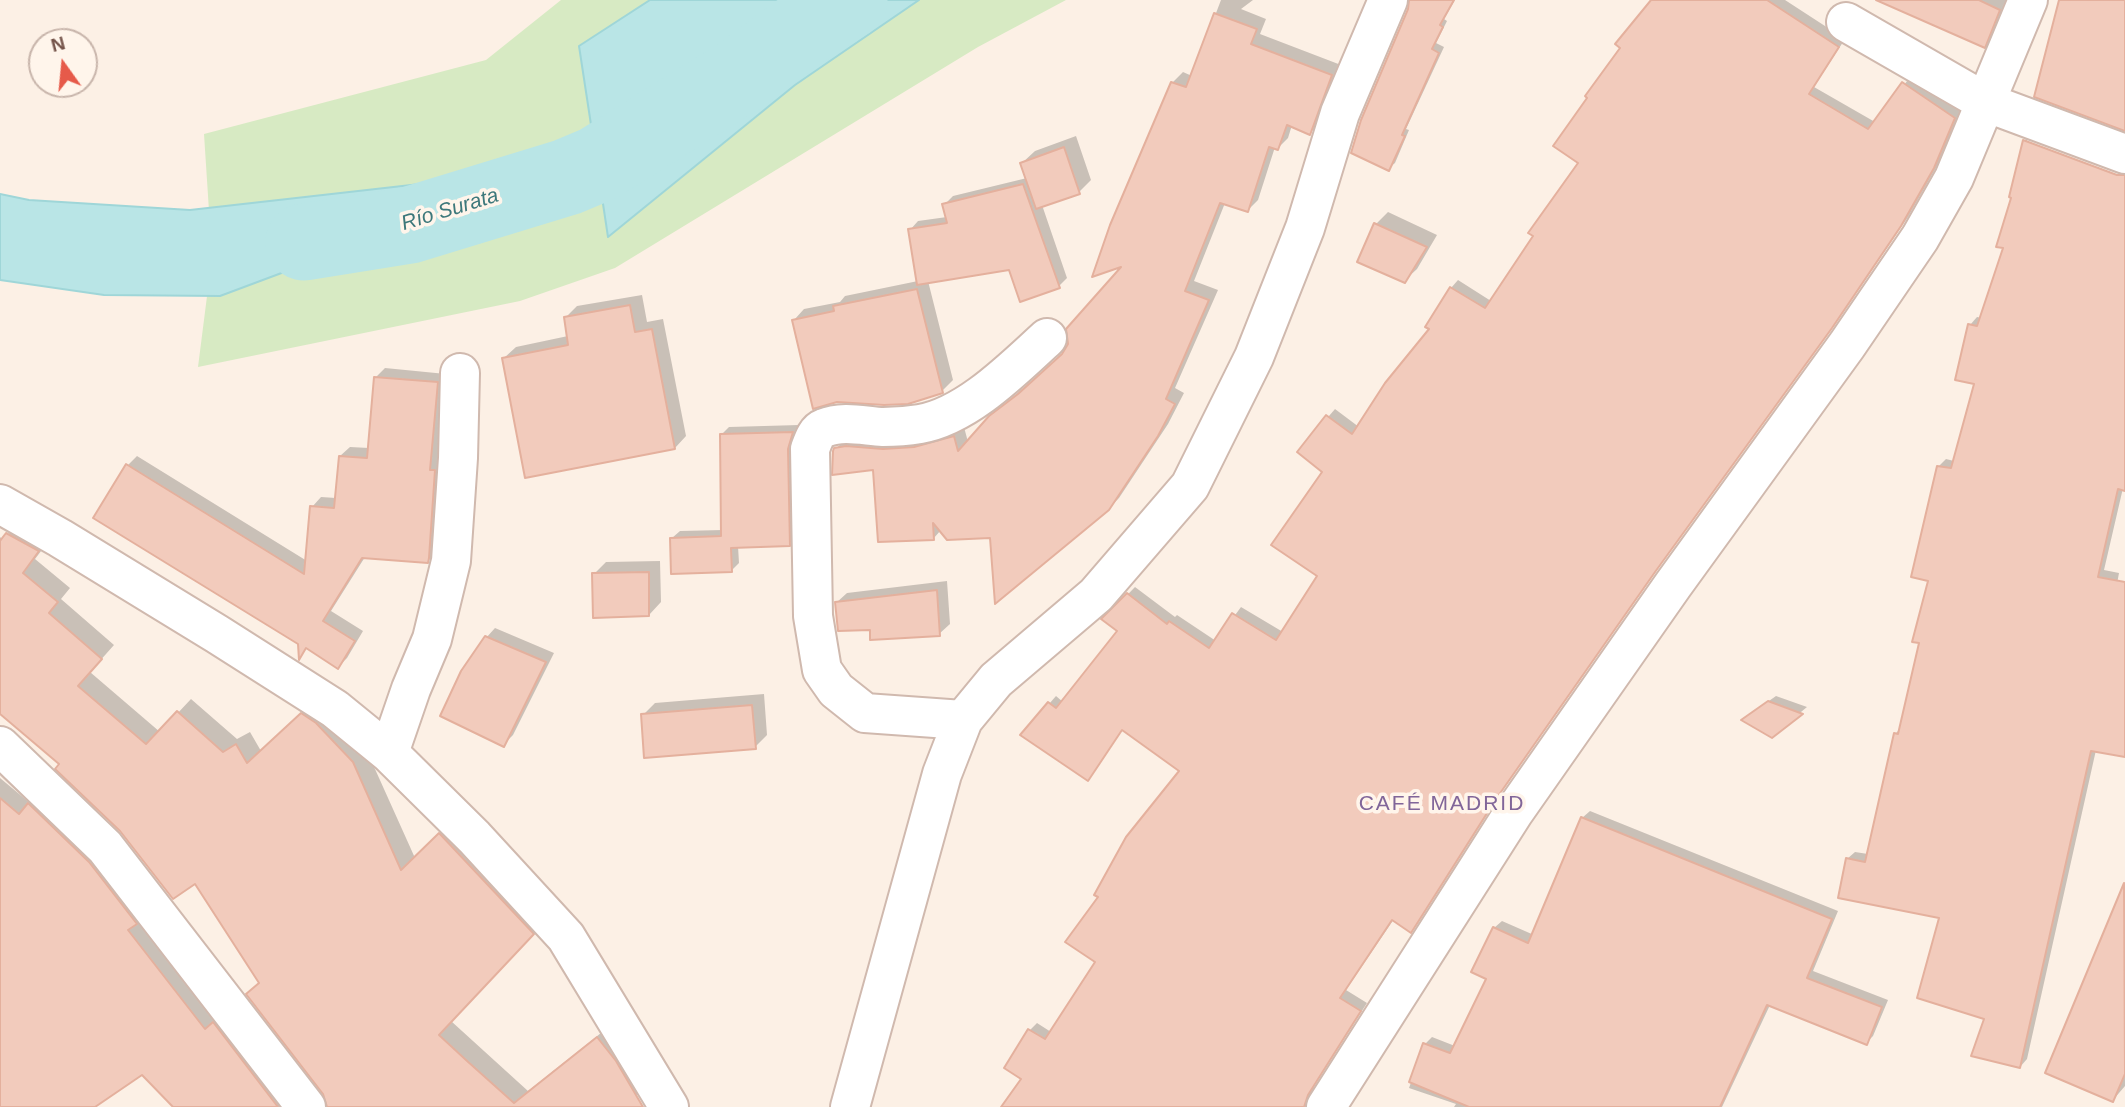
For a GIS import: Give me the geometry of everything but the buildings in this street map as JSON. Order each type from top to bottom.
[{"type":"street","points":[[849,1107],[942,774],[962,720],[996,680],[1096,594],[1190,486],[1254,356],[1305,228],[1340,113],[1388,0]]},
{"type":"street","points":[[1326,1107],[1514,812],[1673,584],[1847,345],[1916,245],[1954,178],[2028,0]]},
{"type":"street","points":[[1846,22],[1984,102],[2125,154]]},
{"type":"street","points":[[962,720],[865,713],[835,690],[821,670],[813,616],[810,449],[814,438],[823,428],[848,424],[883,427],[922,423],[961,409],[1011,371],[1047,338]]},
{"type":"street","points":[[389,753],[432,639],[451,561],[460,373]]},
{"type":"street","points":[[0,505],[60,538],[335,709],[389,753],[474,837],[566,937],[669,1107]]},
{"type":"street","points":[[0,746],[105,847],[306,1107]]},
{"type":"green space","points":[[561,0],[1066,0],[978,47],[615,268],[520,301],[198,367],[212,257],[204,134],[486,60]]},
{"type":"water","points":[[650,0],[919,0],[795,85],[608,237],[579,46]]},
{"type":"water","points":[[597,164],[410,225],[220,296],[104,295],[0,280],[0,194],[29,200],[190,210]]},
{"type":"waterway","name":"Río Surata","points":[[304,242],[410,225],[567,177],[598,164],[738,77],[799,32],[849,0]]},
{"type":"district","name":"CAFÉ MADRID","points":[[1442,804]]}]
